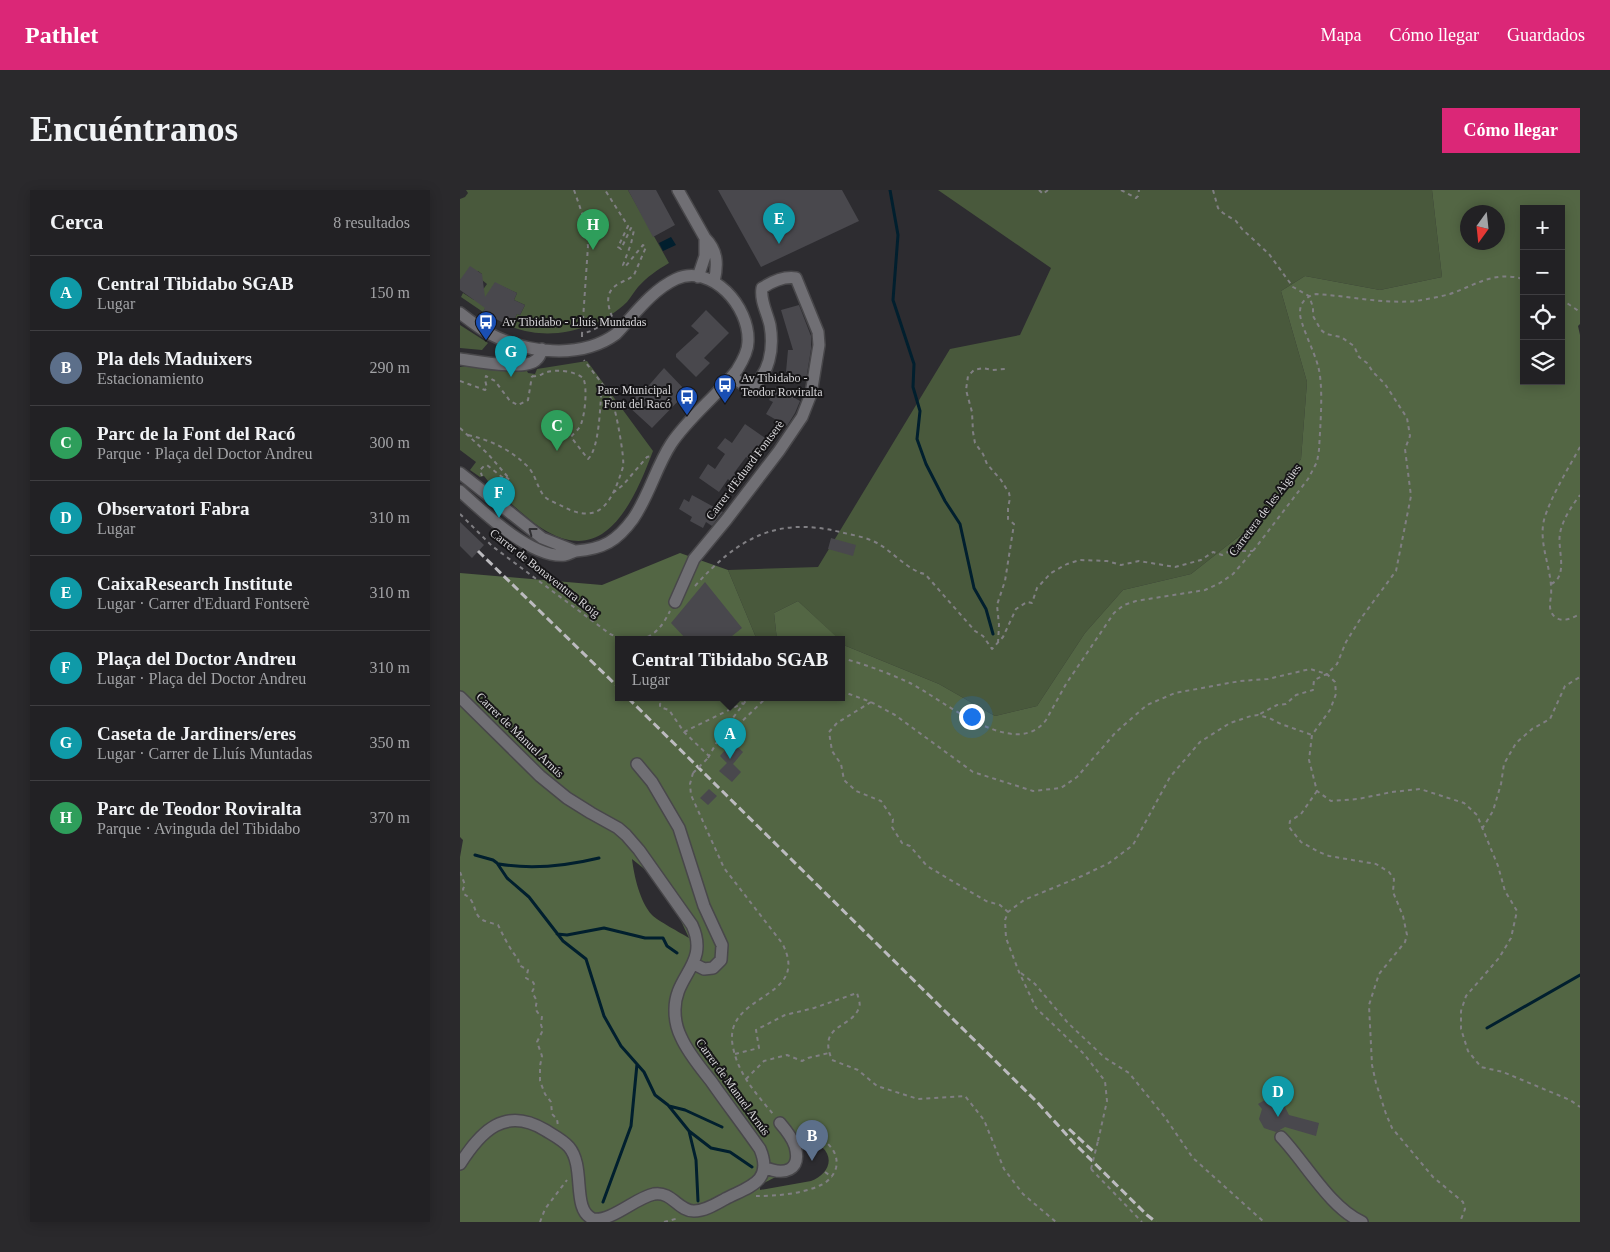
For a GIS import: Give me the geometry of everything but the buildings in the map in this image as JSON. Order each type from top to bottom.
[{"type":"street","points":[[678,190],[705,238],[711,244],[717,259],[714,282]]},
{"type":"street","points":[[698,277],[704,256],[705,238]]},
{"type":"street","points":[[460,313],[489,333],[522,345],[570,351],[590,347],[608,340],[661,288],[682,277],[698,277],[714,282],[724,289],[741,311],[748,333],[745,356],[732,377],[670,445],[640,508],[627,526],[604,545],[594,550],[575,551],[565,555],[554,554],[526,543],[498,525],[460,491]]},
{"type":"street","name":"Carrer d'Eduard Fontserè","points":[[675,602],[694,559],[728,519],[779,451],[802,417],[811,394],[819,345],[818,332],[796,278],[778,279],[762,288],[761,298],[770,326],[772,344],[764,373],[757,383],[749,388],[732,377]]},
{"type":"street","points":[[460,359],[506,365],[530,364],[536,360],[542,349]]},
{"type":"street","points":[[460,473],[542,538],[575,551]]},
{"type":"street","name":"Carrer de Manuel Arnús","points":[[460,697],[540,776],[583,808],[618,828],[633,842],[692,925],[698,944],[694,964],[676,996],[675,1012],[678,1029],[694,1058],[760,1149],[764,1167]]},
{"type":"street","points":[[637,764],[652,782],[679,828],[704,906],[722,945],[721,960],[714,968],[704,969],[694,964]]},
{"type":"street","points":[[460,1164],[472,1145],[486,1132],[500,1124],[515,1119],[523,1120],[536,1125],[565,1143],[575,1157],[578,1168],[581,1208],[587,1216],[595,1220],[606,1220],[647,1196],[655,1194],[667,1196],[687,1210],[695,1211],[704,1209],[756,1184],[762,1176],[764,1167],[777,1172],[785,1172],[791,1169],[797,1156],[790,1136],[780,1123]]},
{"type":"street","points":[[1281,1137],[1330,1196],[1348,1214],[1362,1222]]},
{"type":"path","points":[[574,190],[583,216],[588,246],[583,339]]},
{"type":"path","points":[[582,334],[613,319],[608,306],[610,292],[618,284],[634,275],[646,246],[643,245],[625,267],[623,265],[634,230],[631,228],[621,249],[618,247],[628,226],[606,190]]},
{"type":"path","points":[[1039,190],[1043,194],[1048,190]]},
{"type":"path","points":[[1121,190],[1136,198],[1139,190]]},
{"type":"path","points":[[1212,190],[1218,208],[1236,221],[1269,254],[1293,287],[1310,296],[1316,294],[1330,295],[1391,302],[1416,300],[1451,293],[1496,276],[1520,278]]},
{"type":"path","points":[[1142,1222],[1091,1169],[1107,1101],[1105,1081],[1084,1054],[1036,1008],[1006,938],[1005,920],[1008,912],[1024,900],[1109,863],[1133,845],[1170,777],[1200,742],[1230,723],[1258,715],[1277,705],[1286,704],[1296,696],[1313,690],[1314,680],[1327,674],[1337,664],[1346,642],[1359,621],[1396,571],[1411,496],[1405,449],[1410,436],[1407,418],[1389,389],[1367,363],[1359,357],[1354,346],[1341,337],[1326,334],[1321,330],[1312,316],[1310,296]]},
{"type":"path","name":"Carretera de les Aigües","points":[[845,659],[881,671],[911,684],[969,719],[988,727],[1016,735],[1026,734],[1042,725],[1109,618],[1119,609],[1136,601],[1205,590],[1233,574],[1308,479],[1316,462],[1320,439],[1319,367],[1300,314],[1302,305],[1310,296]]},
{"type":"path","points":[[1565,302],[1580,312]]},
{"type":"path","points":[[468,435],[493,443],[526,464],[534,474],[544,496],[572,512],[596,512],[607,504],[613,493],[624,464],[624,455],[612,400],[584,360]]},
{"type":"path","points":[[997,646],[999,625],[997,605],[1005,581],[1014,524],[1008,519],[1009,493],[987,464],[976,443],[973,432],[972,412],[966,390],[968,376],[974,370],[983,368],[1000,370],[1005,369],[1007,366]]},
{"type":"path","points":[[460,381],[485,390],[487,388],[486,376],[500,386],[510,401],[518,405],[528,400],[532,375],[538,377],[545,373],[560,370],[571,372],[583,378],[586,384],[580,427],[570,437],[588,459],[591,456],[596,440],[602,385]]},
{"type":"path","points":[[460,428],[507,474],[506,477]]},
{"type":"path","points":[[1580,447],[1557,491],[1544,522],[1543,543],[1552,584],[1550,609],[1554,616],[1566,620],[1580,614]]},
{"type":"path","points":[[613,493],[650,456]]},
{"type":"path","points":[[482,476],[480,470],[487,466],[502,478],[506,477],[511,481]]},
{"type":"path","points":[[1552,584],[1558,580],[1561,573],[1559,544],[1563,524],[1567,514],[1580,495]]},
{"type":"path","name":"Carrer de Bonaventura Roig","points":[[460,514],[492,546],[615,636]]},
{"type":"path","points":[[693,589],[714,567],[752,538],[777,528],[800,526],[830,530],[875,542],[918,573],[925,574],[974,631],[983,636],[992,650],[1004,637],[1016,609],[1027,602],[1032,603],[1037,588],[1051,573],[1067,564],[1080,560],[1107,561],[1121,565],[1139,560],[1175,567],[1201,560],[1213,552],[1222,555],[1230,551],[1253,551]]},
{"type":"path","points":[[650,636],[659,630],[675,602]]},
{"type":"path","points":[[845,692],[871,702],[895,715],[973,772],[1033,791],[1061,788],[1077,777],[1116,732],[1147,705],[1175,694],[1240,681],[1268,679],[1310,670],[1327,674],[1336,682],[1336,694],[1330,710],[1312,735],[1309,760],[1317,791],[1331,801],[1358,799],[1420,789],[1464,802],[1477,815],[1498,866],[1505,891],[1517,911],[1511,938],[1500,958],[1466,996],[1461,1011],[1461,1029],[1468,1052],[1481,1067],[1510,1075],[1570,1100],[1580,1107]]},
{"type":"path","points":[[1482,829],[1493,811],[1501,784],[1504,764],[1516,744],[1532,729],[1550,719],[1565,686],[1580,677]]},
{"type":"path","points":[[663,701],[660,707],[669,710],[684,732],[709,757]]},
{"type":"path","points":[[723,731],[733,730],[763,701]]},
{"type":"path","points":[[684,732],[721,715],[733,706],[745,702]]},
{"type":"path","points":[[733,1195],[766,1196],[810,1189],[822,1185],[832,1177],[837,1161],[829,1144],[790,1124],[780,1123],[746,1079],[734,1054],[732,1039],[736,1020],[743,1010],[779,987],[787,971],[788,957],[782,943],[724,868],[691,795],[690,784],[693,773],[709,757],[723,731],[745,702]]},
{"type":"path","points":[[871,702],[837,724],[829,732],[832,751],[842,764],[844,780],[856,791],[881,801],[893,819],[892,827],[902,842],[910,846],[927,866],[986,902],[1000,905],[1008,912]]},
{"type":"path","points":[[1258,715],[1312,735]]},
{"type":"path","points":[[1317,791],[1301,814],[1290,821],[1289,827],[1301,842],[1319,852],[1376,864],[1388,872],[1394,879],[1393,892],[1403,916],[1407,936],[1405,942],[1379,974],[1369,1006],[1372,1065],[1376,1083],[1392,1128],[1433,1177],[1463,1202],[1465,1209],[1460,1222]]},
{"type":"path","points":[[460,872],[465,885],[463,889],[464,894],[474,904],[478,916],[498,925],[503,937],[514,955],[518,958],[519,965],[528,970],[526,978],[533,982],[535,986],[532,992],[536,996],[537,1001],[535,1008],[537,1013],[542,1016],[542,1030],[537,1042],[542,1056],[540,1081],[545,1094],[552,1102],[552,1114],[561,1132]]},
{"type":"path","points":[[1019,972],[1035,984],[1068,1023],[1105,1058],[1129,1073],[1164,1116],[1193,1158],[1264,1222]]},
{"type":"path","points":[[734,1054],[759,1048],[756,1030],[785,1015],[814,1008],[856,993],[860,1002],[859,1008],[853,1016],[834,1030],[828,1044],[832,1060],[858,1070],[876,1086],[918,1099],[965,1096],[984,1120],[1004,1169],[1022,1194],[1056,1222]]},
{"type":"path","points":[[746,1079],[764,1061],[787,1055],[802,1061],[829,1053]]},
{"type":"path","points":[[540,1222],[544,1209],[578,1168]]},
{"type":"path","points":[[825,1172],[832,1177]]},
{"type":"green space","points":[[466,190],[628,190],[669,263],[645,280],[618,310],[595,323],[582,328],[556,333],[531,332],[509,326],[517,314],[520,315],[525,305],[514,300],[517,293],[495,283],[483,312],[461,297],[463,293],[474,300],[487,284],[482,280],[482,274],[478,271],[460,280],[460,199],[468,193]]},
{"type":"green space","points":[[938,190],[1432,190],[1442,277],[1380,290],[1305,276],[1281,291],[1307,382],[1301,459],[1247,530],[1191,574],[1123,590],[1085,633],[1037,706],[995,716],[939,684],[846,646],[845,636],[835,636],[798,601],[774,613],[777,636],[755,636],[728,570],[818,567],[950,349],[1020,335],[1051,268]]},
{"type":"green space","points":[[1432,190],[1580,190],[1580,324],[1578,326],[1580,335],[1580,1222],[460,1222],[460,857],[463,840],[460,837],[460,573],[602,585],[680,553],[728,570],[755,636],[615,636],[615,701],[845,701],[845,645],[939,684],[995,716],[1037,706],[1085,633],[1123,590],[1191,574],[1247,530],[1301,459],[1307,382],[1281,291],[1305,276],[1380,290],[1442,277]],"holes":[[[632,859],[653,876],[675,908],[689,938],[659,920],[648,910],[638,888]],[[801,1134],[815,1141],[826,1152],[829,1162],[821,1175],[811,1181],[760,1190],[760,1185],[791,1169],[794,1145]]]},
{"type":"green space","points":[[460,325],[488,343],[482,350],[460,348]]},
{"type":"green space","points":[[587,361],[653,451],[632,498],[620,517],[606,532],[589,540],[570,540],[548,532],[507,500],[484,476],[480,477],[470,470],[476,462],[460,450],[460,367],[467,366],[518,372],[527,371],[528,373],[535,374],[537,369]]},
{"type":"green space","points":[[798,601],[836,636],[777,636],[774,613]]},
{"type":"water","points":[[671,237],[676,245],[663,251],[659,243]]},
{"type":"waterway","points":[[890,190],[898,235],[893,300],[914,364],[913,387],[920,411],[917,439],[926,464],[945,501],[960,524],[974,588],[986,609],[993,634]]},
{"type":"waterway","points":[[475,855],[497,863],[507,878],[529,897],[563,941],[586,959],[604,1016],[621,1046],[644,1072],[655,1095],[668,1105],[689,1131],[696,1160],[698,1201]]},
{"type":"waterway","points":[[499,864],[524,867],[549,866],[599,858]]},
{"type":"waterway","points":[[557,934],[567,935],[604,928],[645,938],[663,938],[667,946],[677,953]]},
{"type":"waterway","points":[[1487,1028],[1580,975]]},
{"type":"waterway","points":[[603,1202],[631,1126],[637,1064]]},
{"type":"waterway","points":[[669,1106],[685,1110],[722,1127]]},
{"type":"waterway","points":[[689,1131],[711,1148],[730,1152],[752,1167]]},
{"type":"railway","points":[[478,551],[615,684]]},
{"type":"railway","points":[[631,701],[1037,1102],[1075,1144],[1156,1222]]},
{"type":"railway","points":[[1069,1129],[1095,1153]]},
{"type":"place","name":"CaixaResearch Institute","points":[[779,244]]},
{"type":"place","name":"Parc de Teodor Roviralta","points":[[593,250]]},
{"type":"place","name":"Av Tibidabo - Lluís Muntadas","points":[[486,341]]},
{"type":"place","name":"Caseta de Jardiners/eres","points":[[511,377]]},
{"type":"place","name":"Av Tibidabo - Teodor Roviralta","points":[[725,404]]},
{"type":"place","name":"Parc Municipal Font del Racó","points":[[687,416]]},
{"type":"place","name":"Parc de la Font del Racó","points":[[557,451]]},
{"type":"place","name":"Plaça del Doctor Andreu","points":[[499,518]]},
{"type":"place","name":"Central Tibidabo SGAB","points":[[730,759]]},
{"type":"place","name":"Observatori Fabra","points":[[1278,1117]]},
{"type":"place","name":"Pla dels Maduixers","points":[[812,1161]]}]
